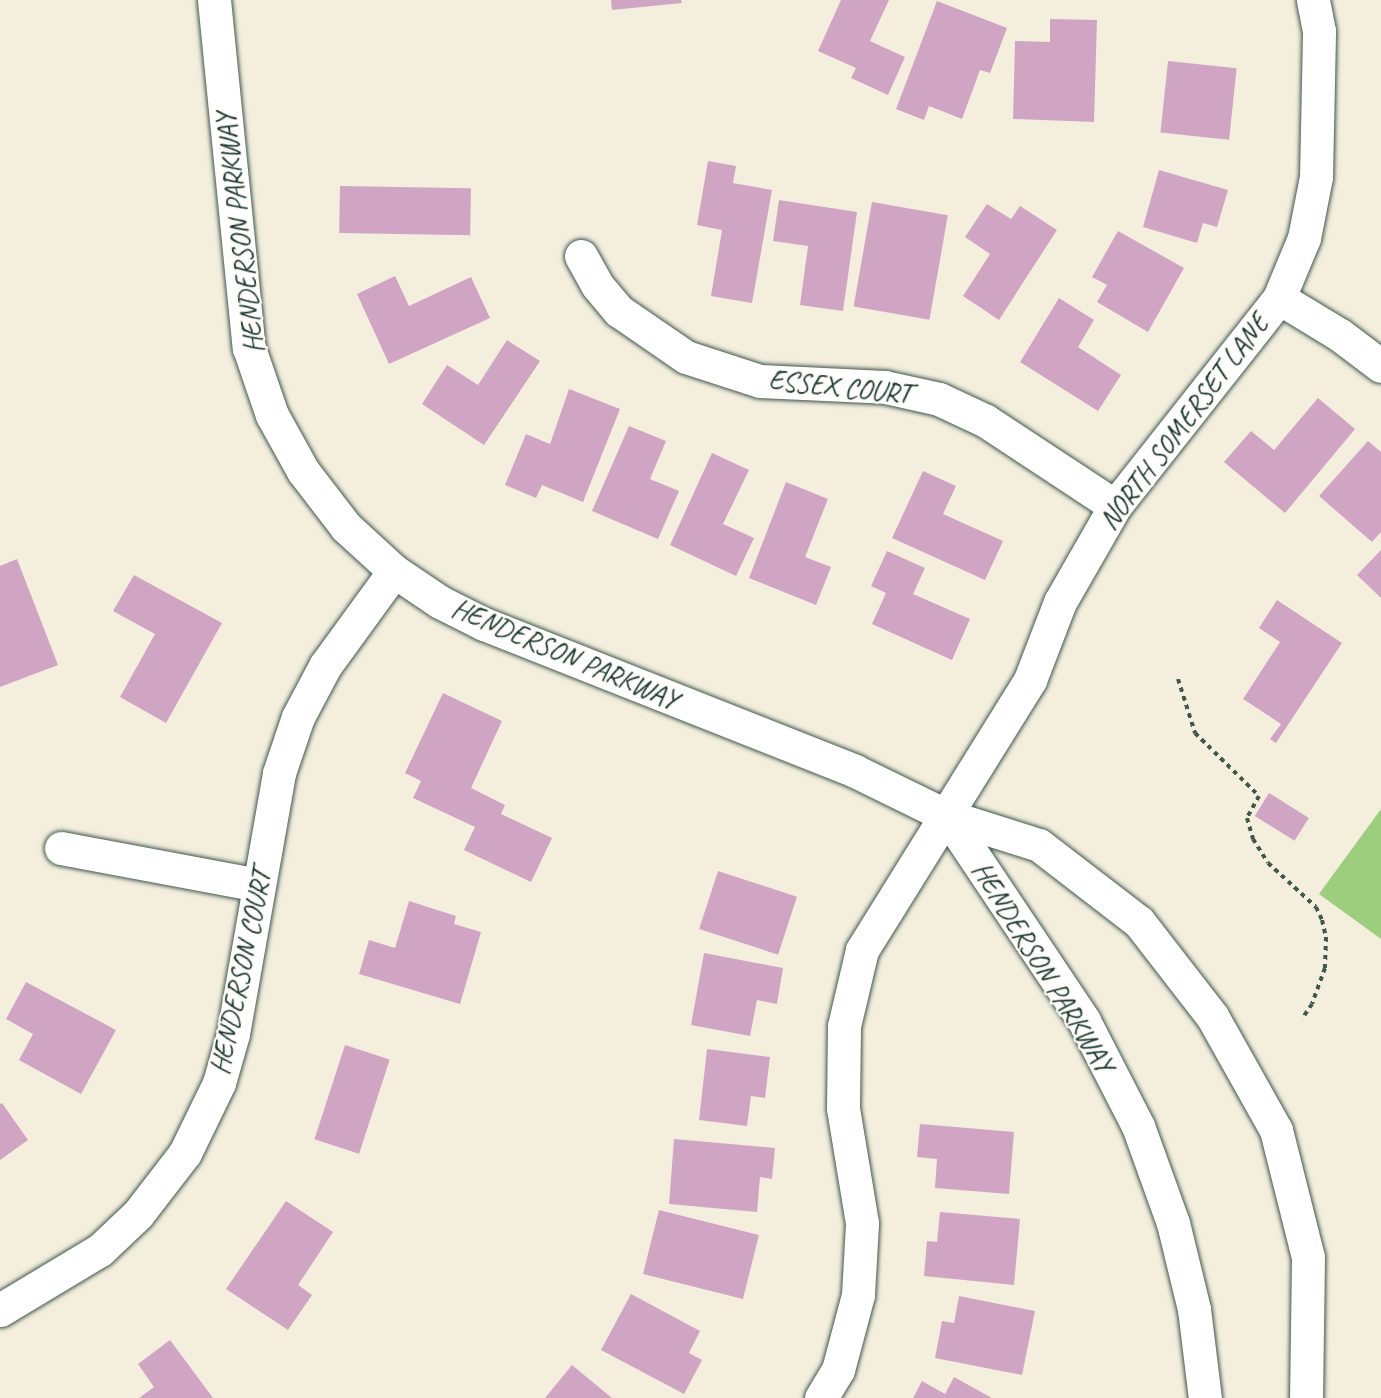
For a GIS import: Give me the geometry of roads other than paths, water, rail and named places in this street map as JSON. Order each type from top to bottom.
[{"type":"street","name":"HENDERSON PARKWAY","points":[[214,0],[249,348],[272,414],[303,471],[346,527],[393,571],[440,602],[484,624],[855,771],[947,816],[1039,845],[1139,922],[1212,1016],[1276,1130],[1308,1257],[1306,1398]]},
{"type":"street","name":"NORTH SOMERSET LANE","points":[[821,1398],[838,1370],[858,1295],[862,1223],[843,1108],[844,1026],[862,950],[1030,680],[1060,602],[1115,506],[1279,298],[1304,238],[1316,177],[1319,31],[1313,0]]},
{"type":"street","name":"ESSEX COURT","points":[[581,255],[597,285],[619,311],[687,357],[760,381],[885,387],[939,399],[986,421],[1115,506]]},
{"type":"street","points":[[1279,298],[1340,335],[1381,366]]},
{"type":"street","name":"HENDERSON COURT","points":[[0,1310],[100,1250],[138,1214],[185,1153],[219,1083],[233,1034],[279,773],[298,717],[325,666],[393,571]]},
{"type":"street","name":"HENDERSON PARKWAY","points":[[947,816],[1084,1021],[1138,1126],[1173,1223],[1194,1308],[1205,1398]]},
{"type":"street","points":[[61,848],[259,885]]}]
